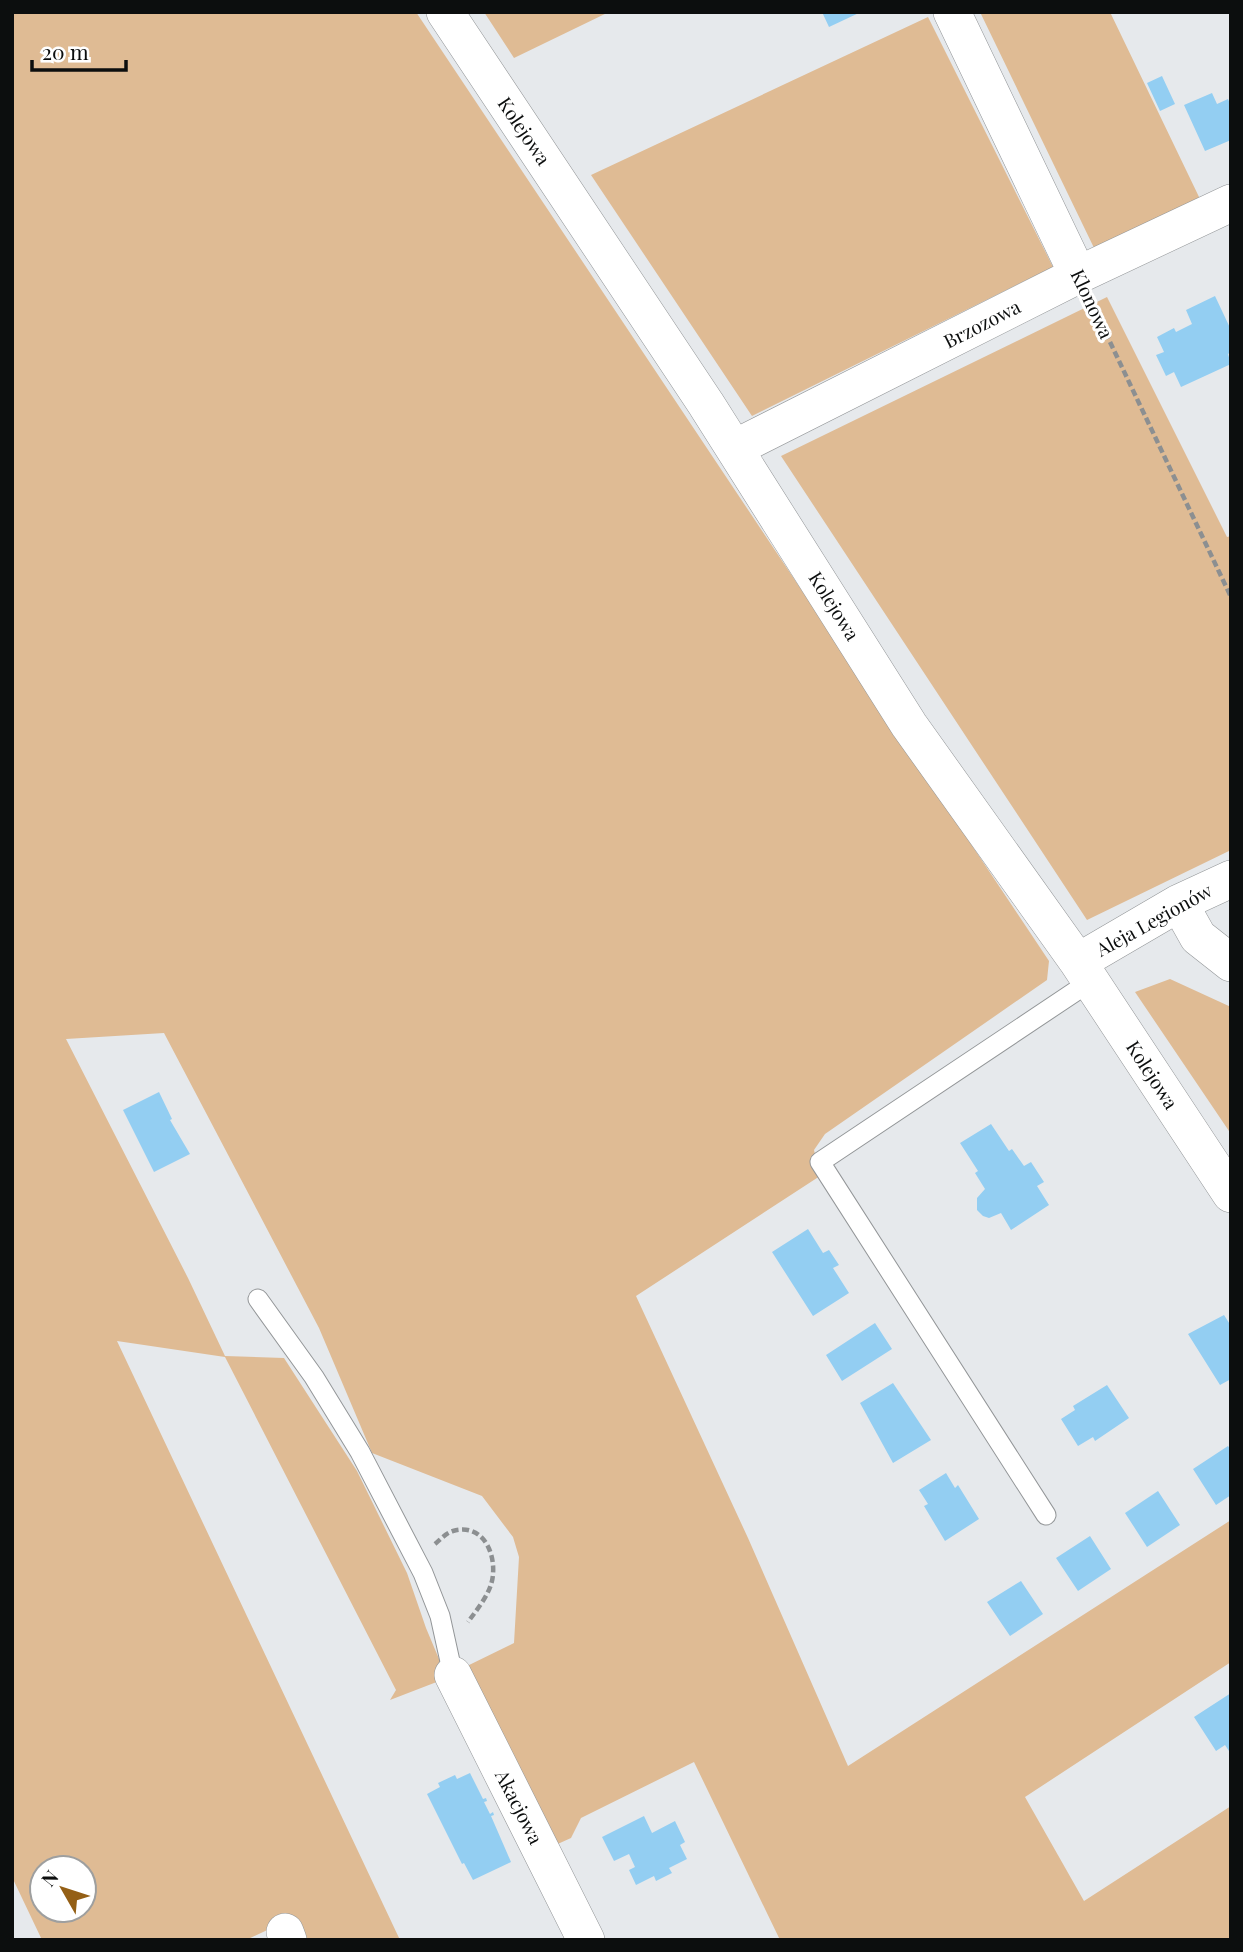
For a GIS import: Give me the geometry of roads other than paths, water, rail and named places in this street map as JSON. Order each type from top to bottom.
[{"type":"street","name":"Kolejowa","points":[[445,12],[735,448],[909,725],[1084,972],[1231,1194]]},
{"type":"street","name":"Klonowa","points":[[952,12],[1079,275]]},
{"type":"street","name":"Brzozowa","points":[[735,448],[1079,275],[1231,203]]},
{"type":"street","name":"Aleja Legionów","points":[[1084,972],[1179,903],[1231,879]]},
{"type":"street","points":[[1179,903],[1198,937],[1231,963]]},
{"type":"street","name":"Akacjowa","points":[[451,1662],[586,1940]]},
{"type":"lane","points":[[1046,1515],[820,1162],[1084,972]]},
{"type":"lane","points":[[258,1299],[314,1377],[360,1452],[423,1573],[440,1616],[451,1662]]}]
